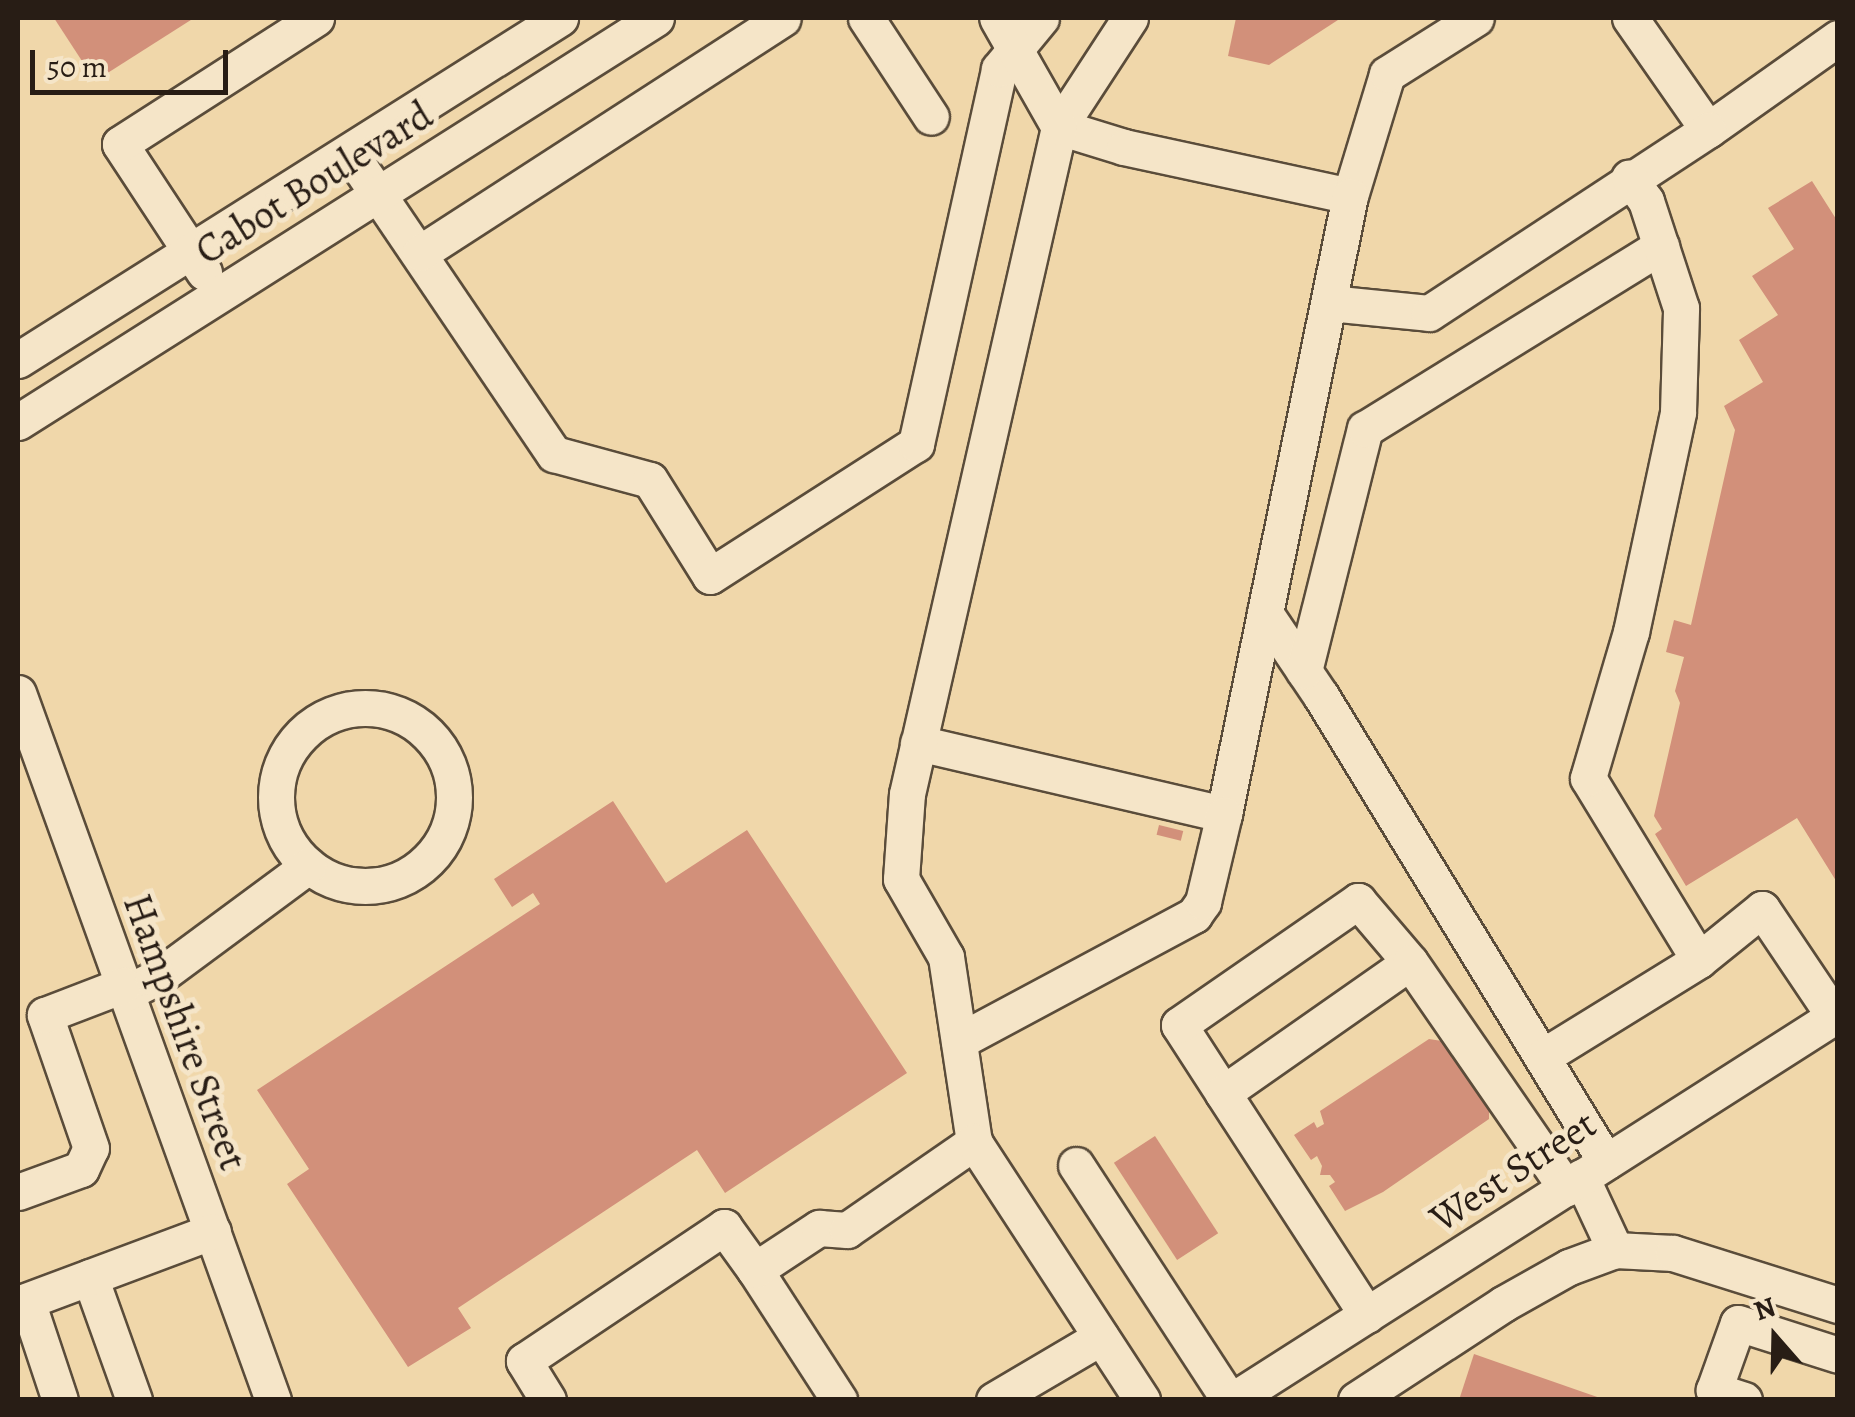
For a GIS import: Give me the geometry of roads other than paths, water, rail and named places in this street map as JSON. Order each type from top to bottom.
[{"type":"street","points":[[219,293],[120,144],[316,18]]},
{"type":"street","name":"Cabot Boulevard","points":[[18,360],[560,18]]},
{"type":"street","points":[[580,18],[600,53]]},
{"type":"street","name":"Cabot Boulevard","points":[[18,422],[656,18]]},
{"type":"street","points":[[420,252],[783,18]]},
{"type":"street","points":[[866,18],[932,117]]},
{"type":"street","points":[[1006,32],[1041,18]]},
{"type":"street","points":[[1130,18],[1059,127],[907,794],[900,880],[946,957],[974,1142],[1142,1400]]},
{"type":"street","points":[[959,1041],[1194,916],[1203,902],[1350,196],[1386,74],[1476,18]]},
{"type":"street","points":[[1630,18],[1708,130]]},
{"type":"street","points":[[350,152],[554,454],[650,480],[710,576],[916,444],[1006,32]]},
{"type":"street","points":[[1006,32],[1059,127],[1124,147],[1350,196]]},
{"type":"street","points":[[1329,302],[1429,313],[1629,178],[1708,130],[1832,35]]},
{"type":"street","points":[[1629,178],[1646,201],[1681,308],[1678,412],[1632,632],[1588,778],[1699,960]]},
{"type":"street","points":[[1304,671],[1365,429],[1661,246]]},
{"type":"street","points":[[1265,613],[1542,1057],[1614,1250]]},
{"type":"street","name":"Hampshire Street","points":[[18,693],[274,1400]]},
{"type":"street","points":[[370,708],[413,721],[430,736],[451,774],[454,796],[444,840],[413,872],[382,884],[349,884],[308,866],[288,840],[277,808],[276,786],[293,745],[308,729],[348,710],[370,708]]},
{"type":"street","points":[[918,742],[1224,814]]},
{"type":"street","points":[[18,1192],[81,1169],[91,1148],[31,1023],[158,977],[308,866]]},
{"type":"street","points":[[1366,1314],[1179,1025],[1358,901],[1584,1176]]},
{"type":"street","points":[[1542,1057],[1699,960],[1762,909],[1836,1015]]},
{"type":"street","points":[[1223,1093],[1410,962]]},
{"type":"street","name":"West Street","points":[[1231,1400],[1836,1015]]},
{"type":"street","points":[[756,1270],[819,1228],[847,1230],[974,1142]]},
{"type":"street","points":[[1076,1165],[1231,1400]]},
{"type":"street","points":[[548,1400],[524,1361],[724,1228],[756,1270],[839,1400]]},
{"type":"street","points":[[60,1400],[22,1302],[212,1231]]},
{"type":"street","points":[[1356,1400],[1503,1304],[1569,1268],[1614,1250],[1673,1252],[1838,1304]]},
{"type":"street","points":[[90,1277],[134,1400]]},
{"type":"street","points":[[1744,1400],[1714,1390],[1738,1323],[1838,1355]]},
{"type":"street","points":[[994,1400],[1101,1337]]}]
